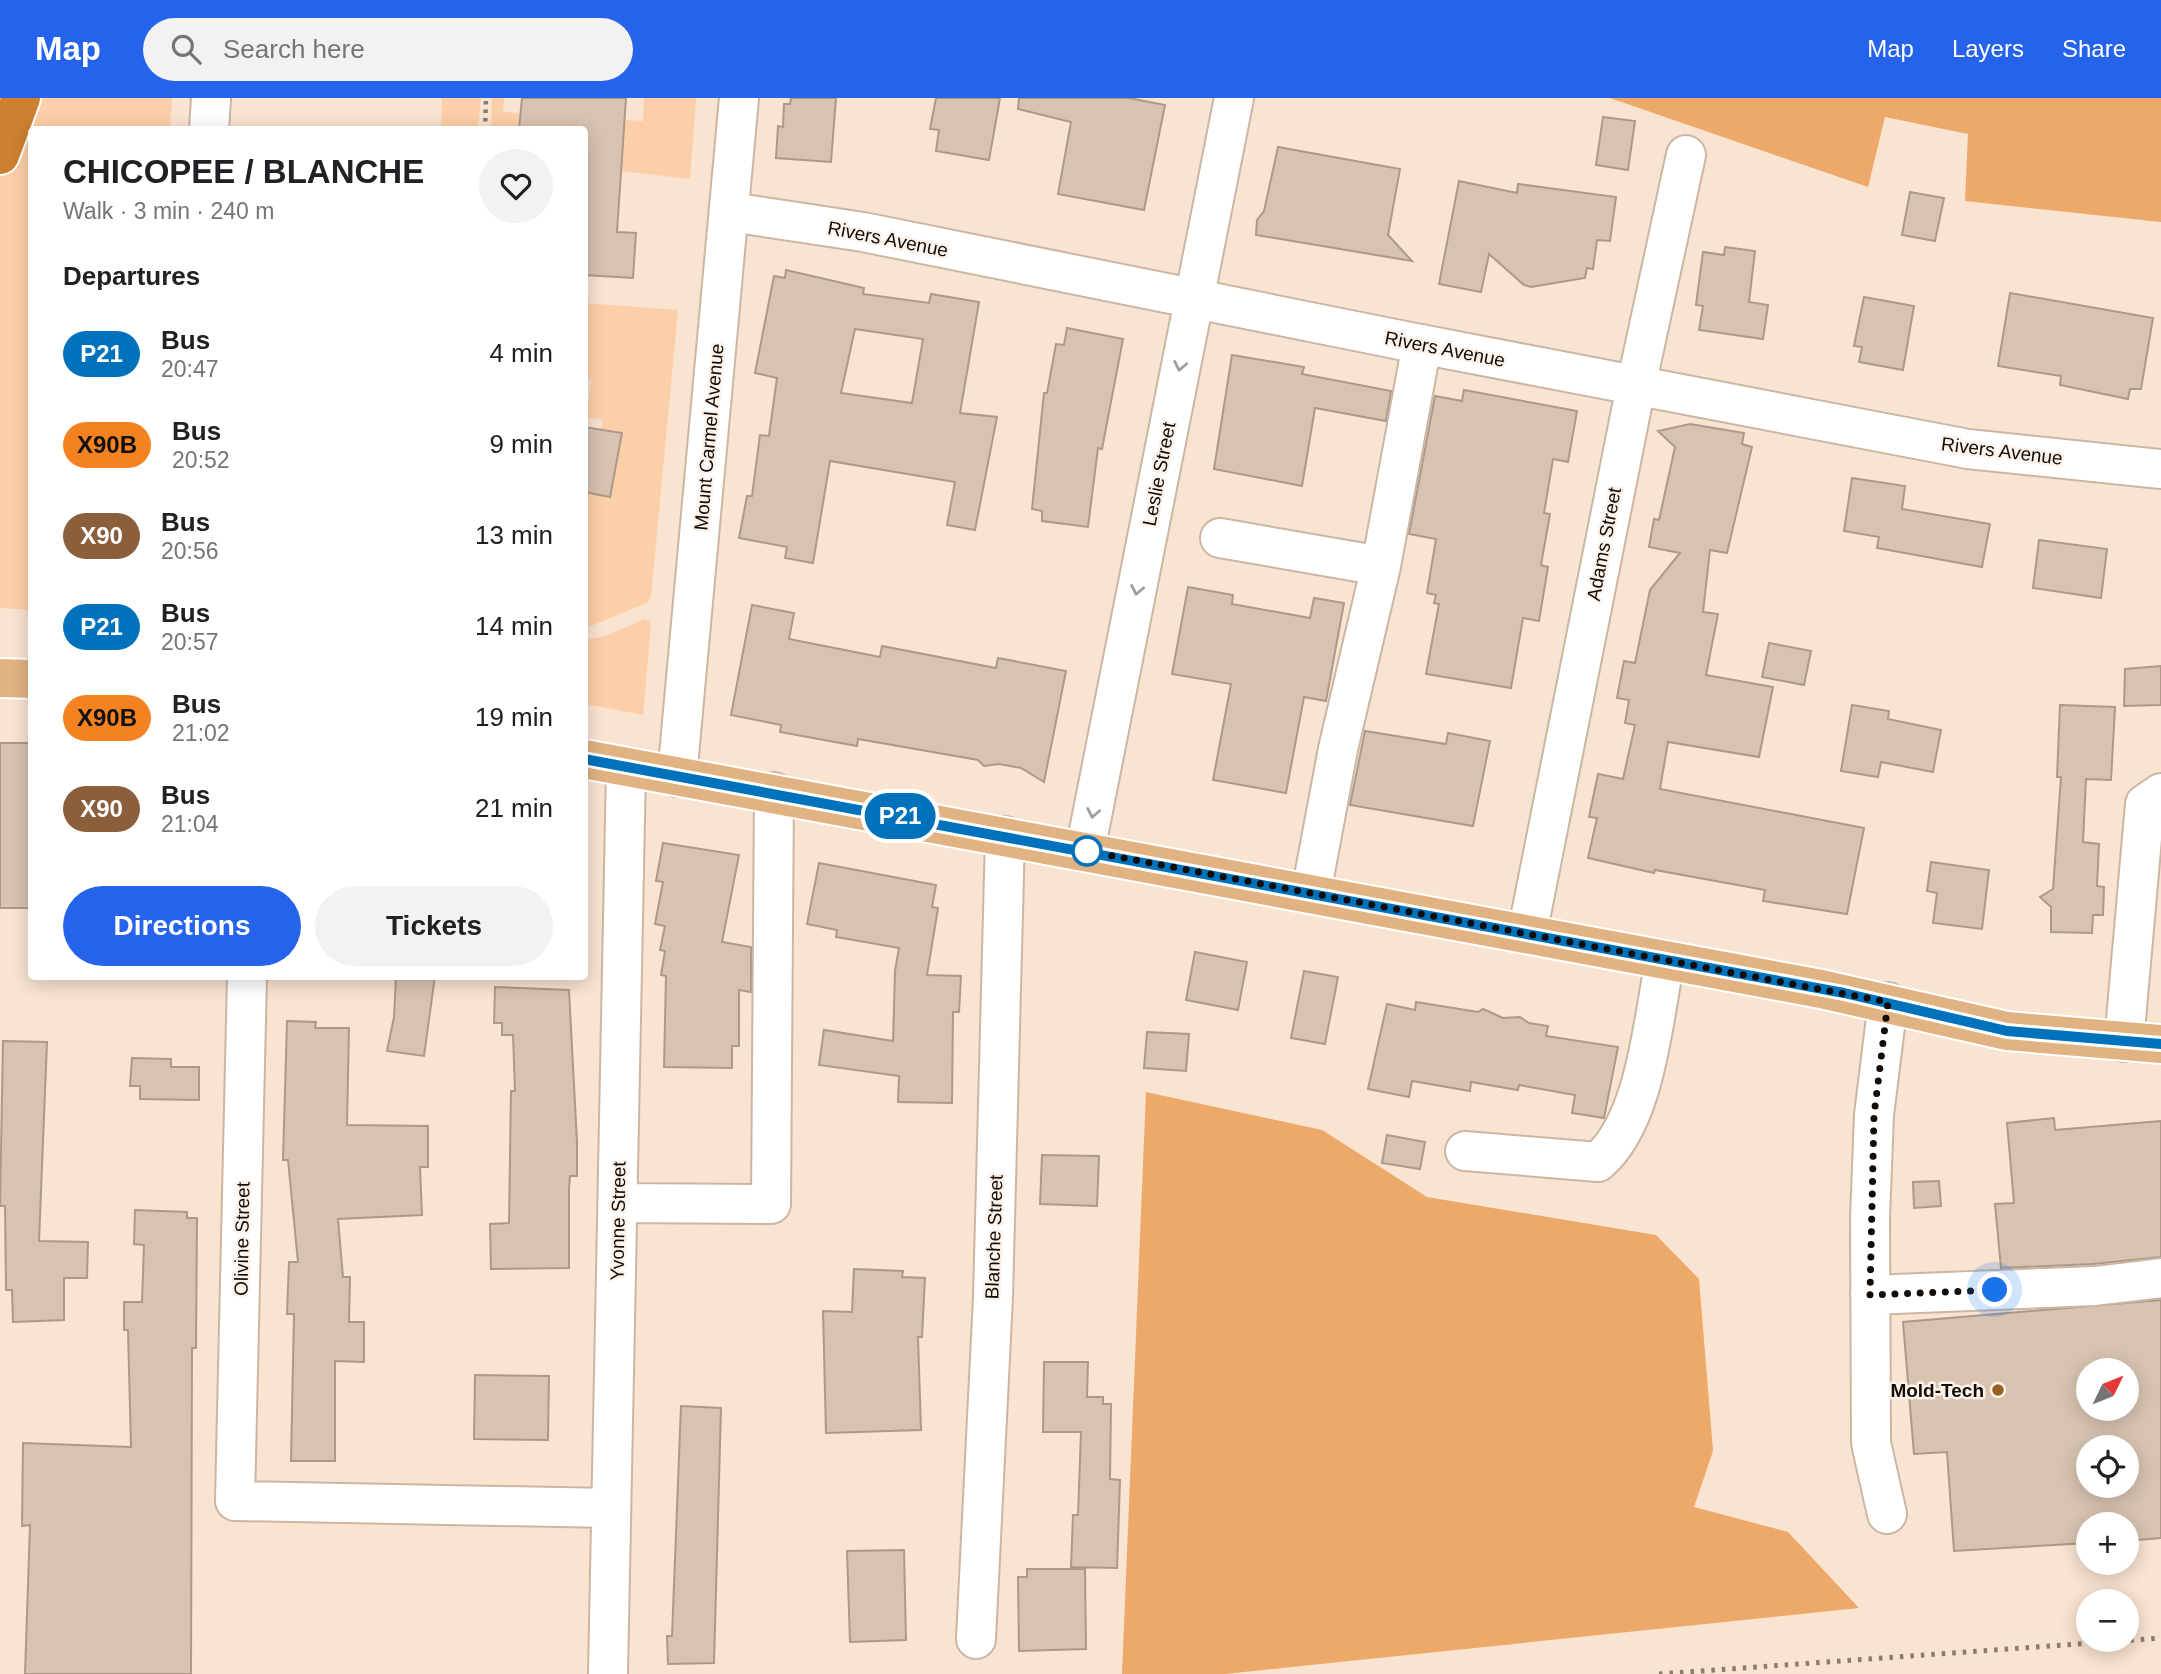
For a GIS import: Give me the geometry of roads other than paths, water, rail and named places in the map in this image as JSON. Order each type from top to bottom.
[{"type":"highway","points":[[0,155],[21,98]]},
{"type":"main road","points":[[0,678],[28,679]]},
{"type":"main road","points":[[588,761],[774,792],[1888,1002],[2007,1031],[2143,1043]]},
{"type":"street","points":[[209,126],[211,98]]},
{"type":"street","name":"Mount Carmel Avenue","points":[[677,777],[731,212],[739,98]]},
{"type":"street","name":"Leslie Street","points":[[1085,851],[1192,299],[1234,98]]},
{"type":"street","name":"Adams Street","points":[[1527,934],[1636,386],[1686,155]]},
{"type":"street","name":"Rivers Avenue","points":[[731,212],[863,232],[1192,299],[1968,449],[2161,469]]},
{"type":"street","points":[[1311,893],[1338,749],[1381,566],[1422,344]]},
{"type":"street","points":[[1220,538],[1381,566]]},
{"type":"street","name":"Yvonne Street","points":[[608,1674],[626,768]]},
{"type":"street","points":[[619,1203],[771,1204],[774,792]]},
{"type":"street","points":[[2143,1043],[2145,804],[2161,793]]},
{"type":"street","name":"Blanche Street","points":[[976,1639],[993,1297],[1005,835]]},
{"type":"street","points":[[1465,1151],[1598,1162],[1613,1149],[1634,1102],[1665,960]]},
{"type":"street","name":"Olivine Street","points":[[247,980],[235,1501],[610,1507]]},
{"type":"street","points":[[1887,1514],[1871,1443],[1870,1295],[1874,1115],[1888,1002]]},
{"type":"street","points":[[1870,1295],[2095,1286],[2161,1278]]},
{"type":"railway","points":[[1659,1674],[2161,1638]]},
{"type":"place","name":"Mold-Tech","points":[[1998,1390]]}]
